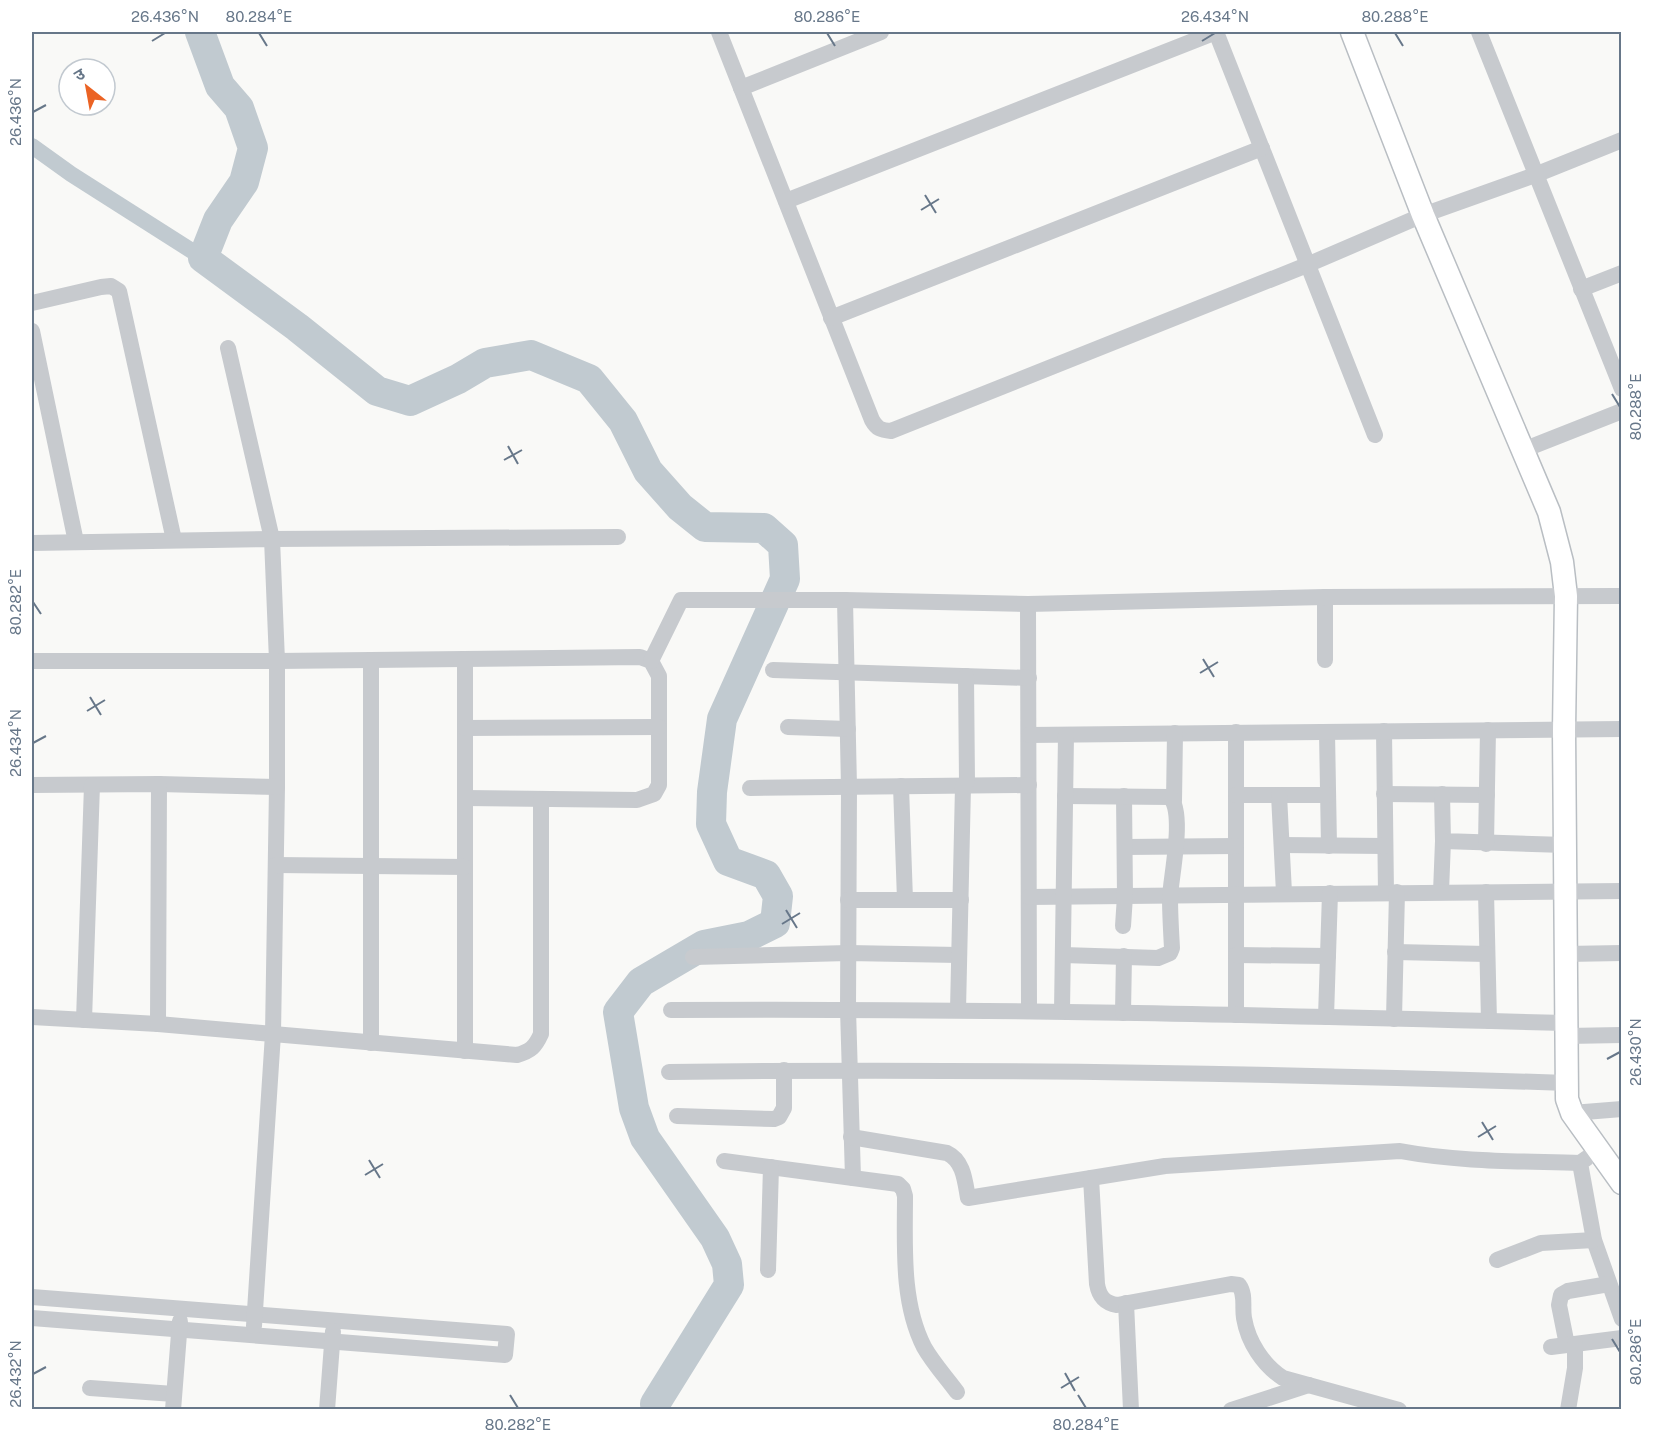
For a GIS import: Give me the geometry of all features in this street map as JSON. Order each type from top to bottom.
[{"type":"street","points":[[719,32],[872,420],[877,428],[891,430],[1307,265],[1423,215],[1535,175],[1622,140]]},
{"type":"street","points":[[741,88],[881,32]]},
{"type":"street","points":[[786,201],[1216,32],[1375,435]]},
{"type":"street","points":[[1352,32],[1423,215],[1549,512],[1562,562],[1566,596],[1564,730],[1567,1099],[1572,1113],[1622,1183]]},
{"type":"street","points":[[1479,32],[1622,389]]},
{"type":"street","points":[[831,318],[1262,148]]},
{"type":"street","points":[[1581,289],[1622,273]]},
{"type":"street","points":[[32,303],[101,287],[111,286],[119,291],[174,540]]},
{"type":"street","points":[[32,331],[76,542]]},
{"type":"street","points":[[228,348],[272,539],[277,661],[278,787],[273,1034],[253,1335]]},
{"type":"street","points":[[1523,450],[1622,411]]},
{"type":"street","points":[[32,543],[618,537]]},
{"type":"street","points":[[651,661],[681,600],[845,600],[1029,604],[1325,597],[1622,596]]},
{"type":"street","points":[[1325,597],[1325,660]]},
{"type":"street","points":[[845,600],[849,787],[848,1009],[853,1178]]},
{"type":"street","points":[[1029,604],[1029,1011]]},
{"type":"street","points":[[32,661],[640,657],[651,661],[659,676],[659,785],[654,794],[637,800],[465,798]]},
{"type":"street","points":[[465,659],[465,1051]]},
{"type":"street","points":[[371,660],[371,1042]]},
{"type":"street","points":[[773,670],[1029,678]]},
{"type":"street","points":[[958,1010],[963,786],[967,781],[966,676]]},
{"type":"street","points":[[465,728],[659,727]]},
{"type":"street","points":[[788,727],[848,729]]},
{"type":"street","points":[[1029,735],[1622,729]]},
{"type":"street","points":[[1485,844],[1488,730]]},
{"type":"street","points":[[1384,731],[1385,846],[1395,952],[1394,1019]]},
{"type":"street","points":[[1236,732],[1236,1015]]},
{"type":"street","points":[[1328,732],[1329,846]]},
{"type":"street","points":[[1063,955],[1158,958],[1170,953],[1172,948],[1170,895],[1176,847],[1173,801],[1175,733]]},
{"type":"street","points":[[1062,1011],[1066,735]]},
{"type":"street","points":[[32,785],[159,784],[278,787]]},
{"type":"street","points":[[158,1024],[159,784]]},
{"type":"street","points":[[84,1020],[92,785]]},
{"type":"street","points":[[750,788],[1029,785]]},
{"type":"street","points":[[901,786],[905,900]]},
{"type":"street","points":[[1441,892],[1442,794]]},
{"type":"street","points":[[1236,795],[1328,795]]},
{"type":"street","points":[[1279,795],[1284,893]]},
{"type":"street","points":[[1384,795],[1487,795]]},
{"type":"street","points":[[1065,796],[1163,796],[1170,797],[1173,801]]},
{"type":"street","points":[[1123,926],[1124,796]]},
{"type":"street","points":[[32,1017],[158,1024],[517,1055],[530,1052],[537,1044],[541,1034],[541,799]]},
{"type":"street","points":[[1443,842],[1565,844]]},
{"type":"street","points":[[1282,845],[1385,846]]},
{"type":"street","points":[[1125,847],[1236,846]]},
{"type":"street","points":[[276,865],[465,867]]},
{"type":"street","points":[[1029,897],[1622,891]]},
{"type":"street","points":[[1486,892],[1489,1021]]},
{"type":"street","points":[[1326,1017],[1330,893]]},
{"type":"street","points":[[848,900],[961,900]]},
{"type":"street","points":[[1395,952],[1487,954]]},
{"type":"street","points":[[693,957],[848,953],[960,955]]},
{"type":"street","points":[[1566,954],[1622,953]]},
{"type":"street","points":[[1236,955],[1328,956]]},
{"type":"street","points":[[1123,1013],[1124,956]]},
{"type":"street","points":[[671,1010],[1062,1011],[1489,1021],[1622,1035]]},
{"type":"street","points":[[669,1072],[849,1069],[1155,1071],[1567,1083]]},
{"type":"street","points":[[677,1116],[774,1119],[779,1117],[784,1108],[784,1070]]},
{"type":"street","points":[[1572,1113],[1622,1109]]},
{"type":"street","points":[[851,1137],[947,1153],[954,1157],[962,1169],[968,1198],[1165,1166],[1400,1151],[1427,1156],[1580,1163],[1598,1149]]},
{"type":"street","points":[[724,1161],[898,1184],[905,1196],[905,1258],[914,1319],[925,1348],[957,1392]]},
{"type":"street","points":[[1580,1163],[1594,1240],[1622,1319]]},
{"type":"street","points":[[768,1270],[771,1167]]},
{"type":"street","points":[[1091,1178],[1098,1292],[1109,1304],[1231,1284],[1239,1285],[1242,1290],[1247,1328],[1263,1361],[1272,1371],[1283,1378],[1399,1410]]},
{"type":"street","points":[[1497,1260],[1541,1243],[1594,1240]]},
{"type":"street","points":[[1568,1410],[1575,1368],[1565,1345],[1559,1305],[1561,1294],[1609,1284]]},
{"type":"street","points":[[32,1297],[507,1334],[505,1355],[32,1318]]},
{"type":"street","points":[[1126,1303],[1131,1410]]},
{"type":"street","points":[[90,1388],[174,1402],[180,1309]]},
{"type":"street","points":[[327,1410],[334,1321]]},
{"type":"street","points":[[1565,1345],[1622,1338]]},
{"type":"street","points":[[1231,1410],[1309,1385]]},
{"type":"waterway","points":[[200,32],[220,86],[239,108],[253,148],[244,182],[218,220],[203,258],[297,327],[377,391],[410,401],[458,379],[485,363],[531,355],[589,379],[623,421],[648,471],[680,507],[705,527],[764,528],[783,545],[785,579],[722,719],[712,792],[711,824],[728,861],[766,875],[778,896],[775,923],[749,936],[704,945],[641,982],[618,1012],[634,1108],[645,1138],[715,1238],[727,1264],[729,1285],[655,1404],[656,1410]]},
{"type":"waterway","points":[[32,146],[71,174],[203,258]]}]
